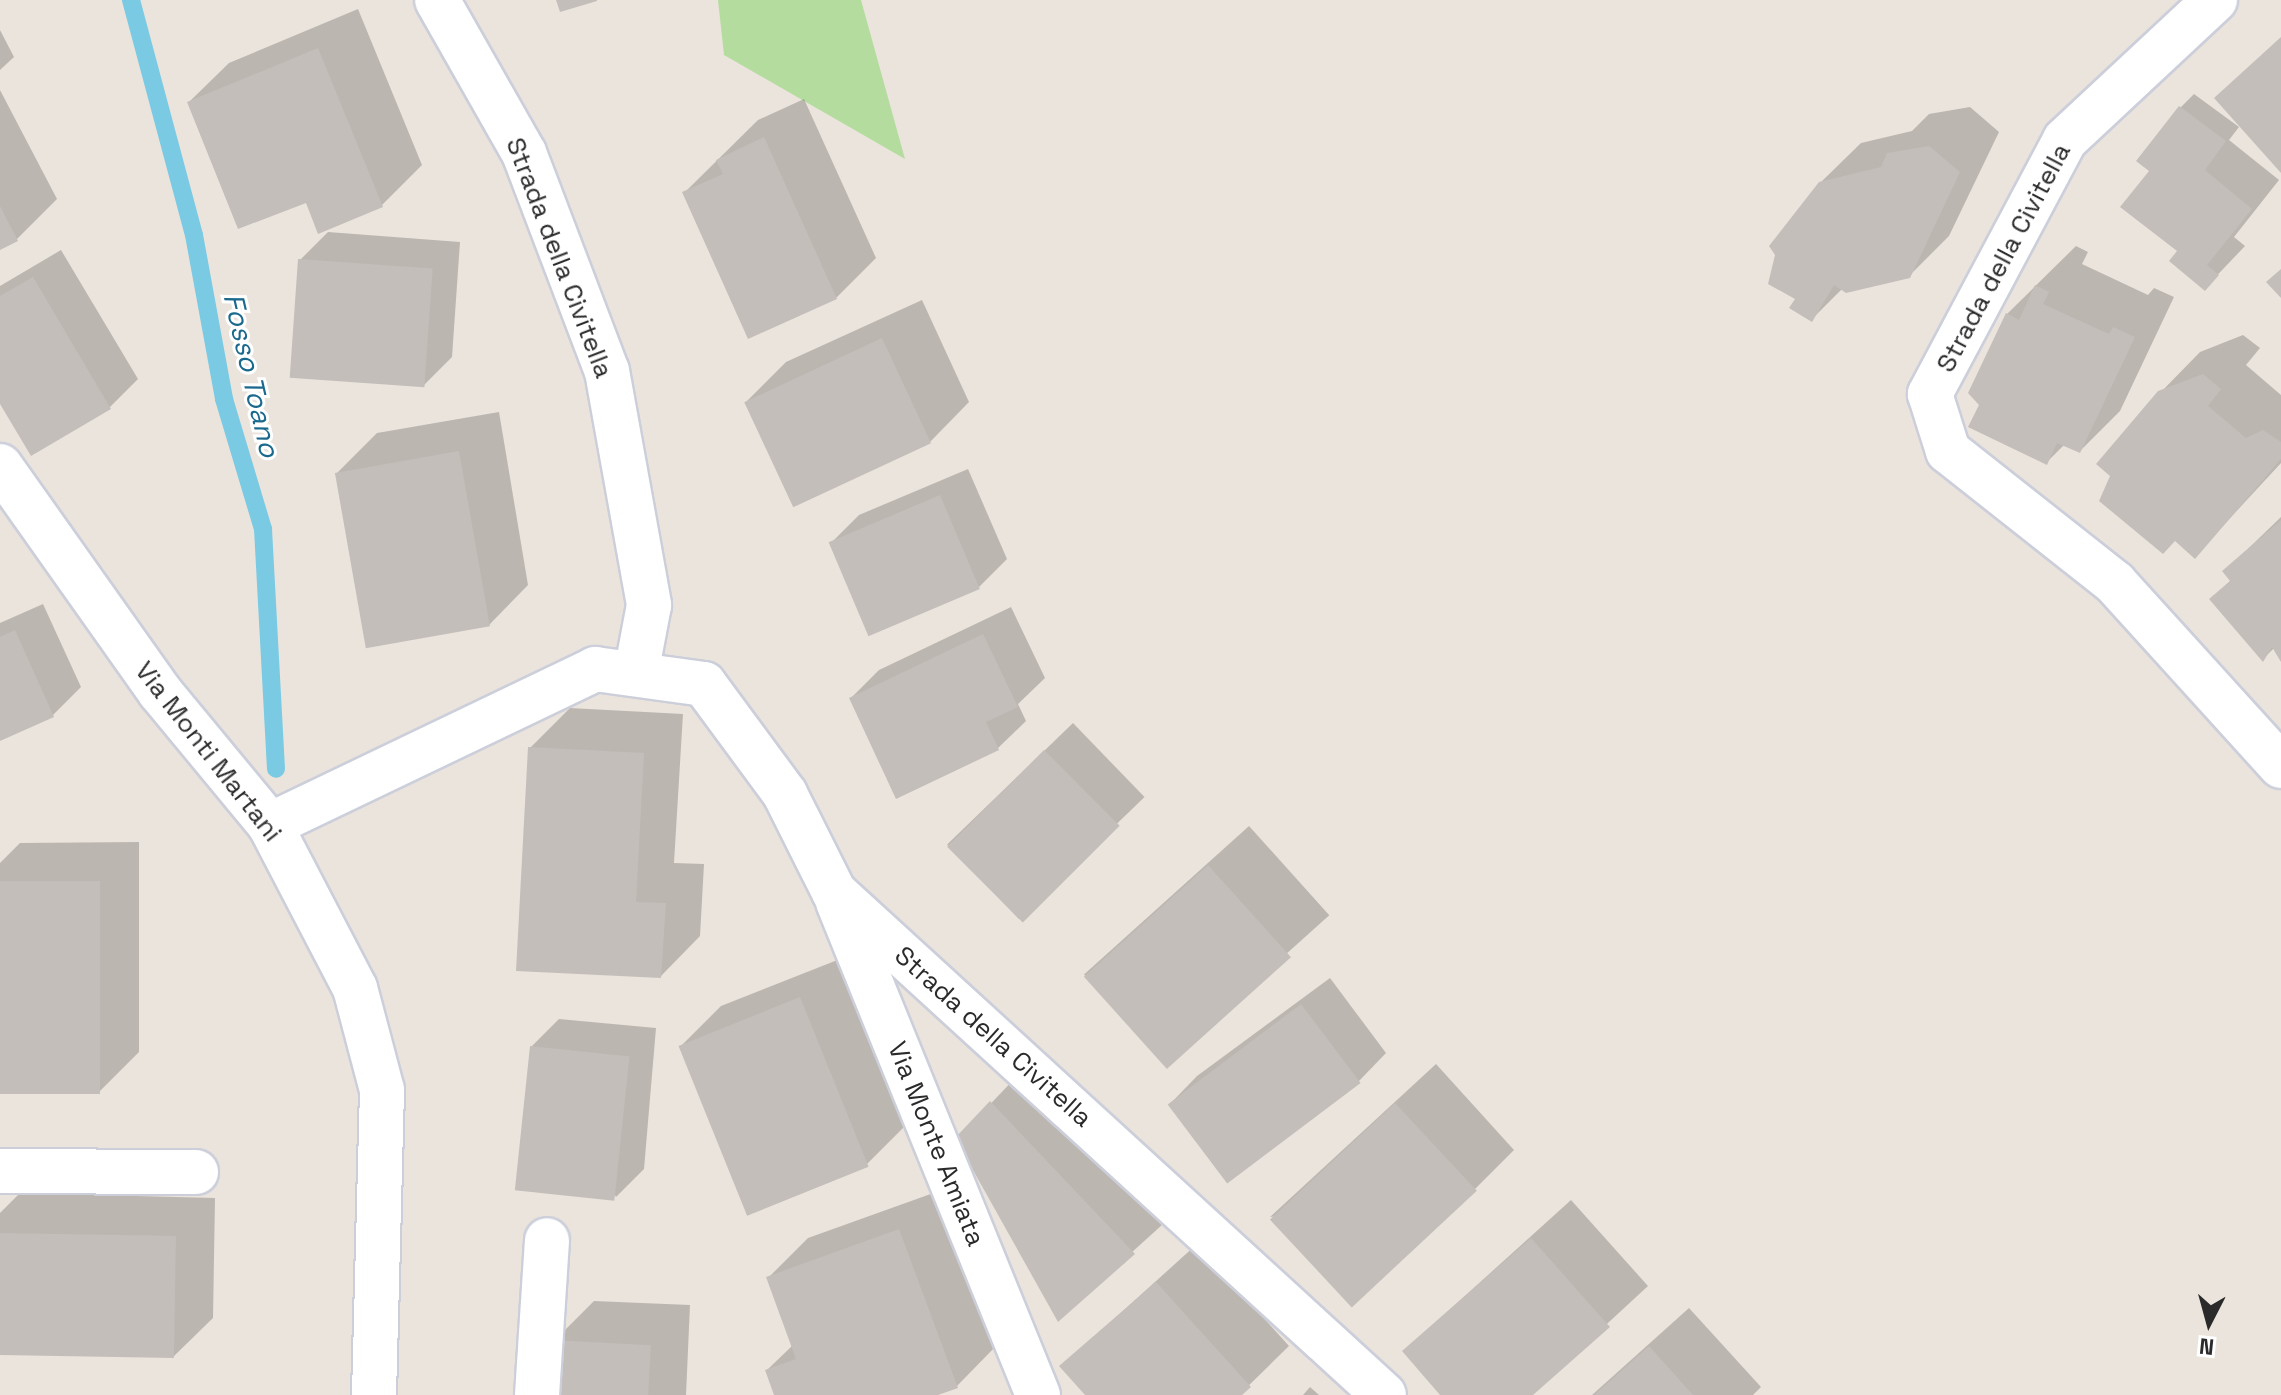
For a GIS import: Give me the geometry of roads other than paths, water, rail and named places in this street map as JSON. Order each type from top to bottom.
[{"type":"street","name":"Strada della Civitella","points":[[437,0],[524,153],[607,371],[649,605],[636,674]]},
{"type":"street","name":"Strada della Civitella","points":[[2215,0],[2065,140],[1930,394],[1948,451],[2115,583],[2281,766]]},
{"type":"street","name":"Via Monti Martani","points":[[0,466],[160,692],[270,825],[355,988],[382,1090],[374,1395]]},
{"type":"street","name":"Strada della Civitella","points":[[270,825],[595,669],[704,684],[785,794],[834,892],[1384,1395]]},
{"type":"street","name":"Via Monte Amiata","points":[[834,892],[1038,1395]]},
{"type":"street","points":[[0,1171],[196,1172]]},
{"type":"street","points":[[537,1395],[547,1240]]},
{"type":"waterway","name":"Fosso Toano","points":[[131,0],[194,235],[224,399],[263,529],[276,769]]}]
